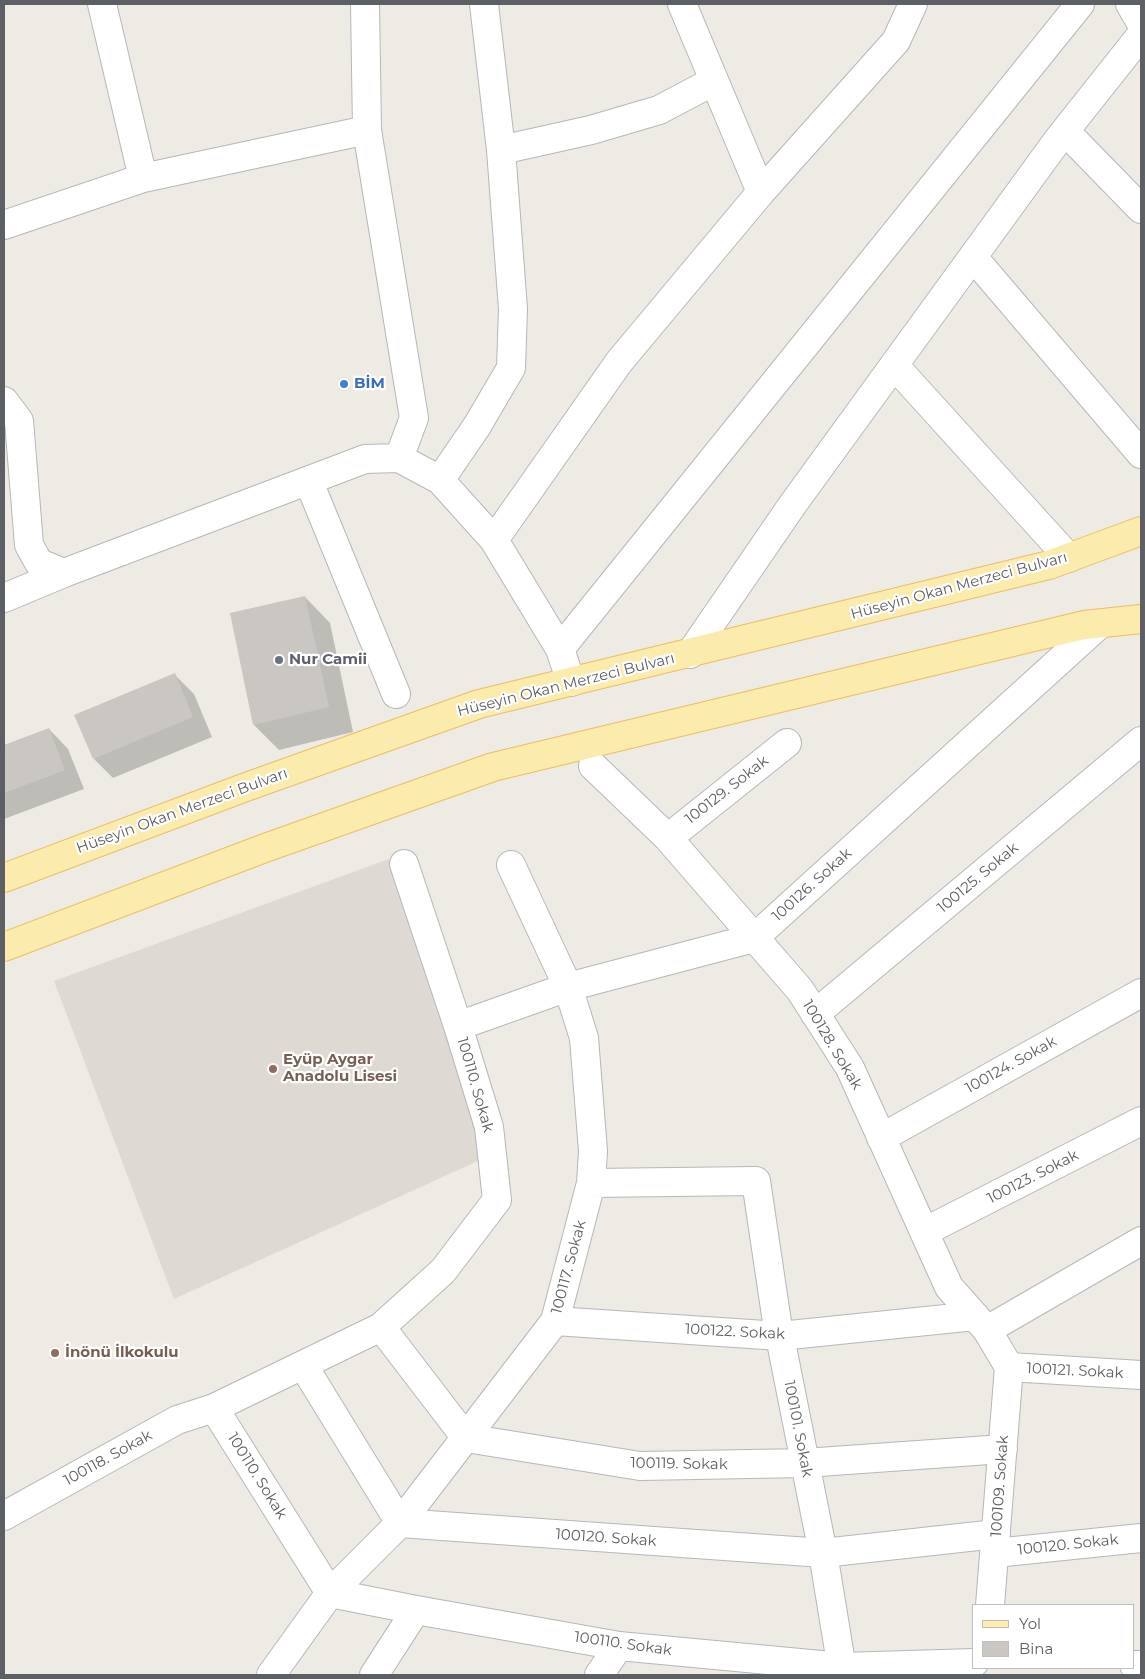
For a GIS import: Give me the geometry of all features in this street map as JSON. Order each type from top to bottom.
[{"type":"main road","name":"Hüseyin Okan Merzeci Bulvarı","points":[[4,878],[246,787],[479,704],[1049,565],[1141,531]]},
{"type":"main road","points":[[4,946],[264,848],[494,767],[1084,625],[1138,621]]},
{"type":"street","points":[[102,4],[143,178]]},
{"type":"street","points":[[365,4],[367,130],[414,418],[399,458]]},
{"type":"street","points":[[440,480],[477,426],[511,368],[513,309],[501,150],[484,4]]},
{"type":"street","points":[[682,4],[761,192]]},
{"type":"street","points":[[494,540],[619,362],[761,192],[896,41],[914,4]]},
{"type":"street","points":[[560,649],[1080,4]]},
{"type":"street","points":[[1130,4],[1141,23]]},
{"type":"street","points":[[690,654],[793,504],[972,257],[1065,131],[1141,35]]},
{"type":"street","points":[[501,150],[591,130],[659,110],[714,81]]},
{"type":"street","points":[[4,225],[143,178],[367,130]]},
{"type":"street","points":[[1065,131],[1141,209]]},
{"type":"street","points":[[972,257],[1141,454]]},
{"type":"street","points":[[894,365],[1069,558]]},
{"type":"street","points":[[4,402],[19,422],[29,545],[39,563],[64,573]]},
{"type":"street","points":[[4,598],[64,573],[365,459],[399,458],[440,480],[494,540],[560,649],[571,682]]},
{"type":"street","points":[[308,482],[396,694]]},
{"type":"street","name":"100126. Sokak","points":[[458,1026],[568,987],[754,938],[1100,624]]},
{"type":"street","name":"100125. Sokak","points":[[815,1014],[1141,741]]},
{"type":"street","name":"100129. Sokak","points":[[668,838],[787,743]]},
{"type":"street","name":"100128. Sokak","points":[[593,766],[668,838],[800,990],[850,1068],[949,1286],[981,1323],[1009,1367]]},
{"type":"street","name":"100110. Sokak","points":[[404,864],[458,1026],[489,1127],[497,1200],[443,1271],[381,1327],[214,1408],[330,1593],[619,1646],[782,1669],[843,1671],[972,1663]]},
{"type":"street","name":"100117. Sokak","points":[[271,1675],[330,1593],[400,1524],[555,1321],[591,1183],[593,1151],[584,1038],[568,987],[511,865]]},
{"type":"street","name":"100124. Sokak","points":[[881,1138],[1141,993]]},
{"type":"street","name":"100123. Sokak","points":[[924,1232],[1141,1121]]},
{"type":"street","name":"100101. Sokak","points":[[591,1183],[756,1182],[776,1322],[823,1553],[843,1671]]},
{"type":"street","name":"100122. Sokak","points":[[555,1321],[780,1336],[981,1323],[1141,1241]]},
{"type":"street","points":[[381,1327],[466,1438]]},
{"type":"street","points":[[303,1365],[400,1524]]},
{"type":"street","name":"100121. Sokak","points":[[1009,1367],[1141,1375]]},
{"type":"street","name":"100109. Sokak","points":[[990,1604],[1009,1367]]},
{"type":"street","name":"100118. Sokak","points":[[4,1516],[178,1420],[214,1408]]},
{"type":"street","name":"100119. Sokak","points":[[466,1438],[640,1466],[805,1464],[1003,1449]]},
{"type":"street","name":"100120. Sokak","points":[[400,1524],[823,1553],[1141,1538]]},
{"type":"street","points":[[374,1675],[416,1610]]},
{"type":"street","points":[[599,1675],[619,1646]]},
{"type":"shaded area","name":"Eyüp Aygar Anadolu Lisesi","points":[[389,859],[489,1156],[174,1299],[54,981]]},
{"type":"building","name":"Nur Camii","points":[[305,596],[329,707],[253,725],[230,613]]},
{"type":"building","points":[[175,673],[193,717],[93,759],[74,715]]},
{"type":"building","points":[[49,728],[65,770],[4,793],[4,745]]},
{"type":"place","name":"BİM","points":[[344,384]]},
{"type":"place","name":"Nur Camii","points":[[279,660]]},
{"type":"place","name":"Eyüp Aygar Anadolu Lisesi","points":[[273,1069]]},
{"type":"place","name":"İnönü İlkokulu","points":[[55,1353]]}]
